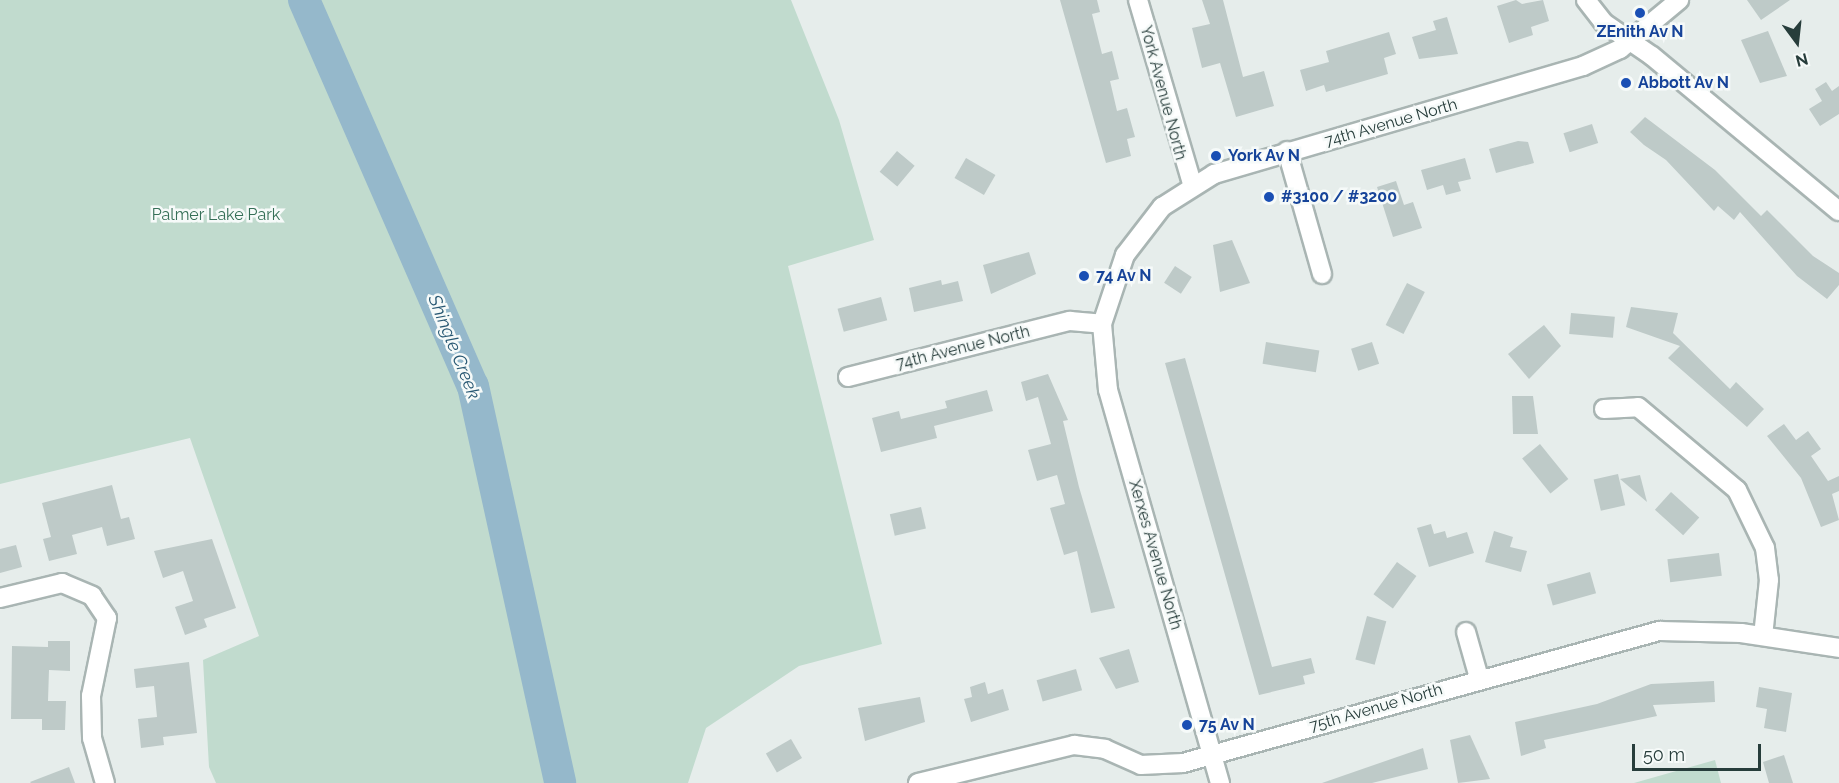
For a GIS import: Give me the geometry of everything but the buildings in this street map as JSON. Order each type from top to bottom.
[{"type":"street","name":"York Avenue North","points":[[1138,0],[1192,184]]},
{"type":"street","points":[[1586,0],[1604,23],[1836,202]]},
{"type":"street","name":"74th Avenue North","points":[[848,377],[1070,321],[1102,324],[1111,284],[1134,239],[1162,207],[1192,184],[1287,151],[1559,75],[1630,42],[1679,0]]},
{"type":"street","points":[[1287,151],[1322,274]]},
{"type":"street","name":"Xerxes Avenue North","points":[[1102,324],[1108,390],[1221,783]]},
{"type":"street","points":[[1604,409],[1638,407],[1737,490],[1765,549],[1769,580],[1763,636]]},
{"type":"street","points":[[0,598],[62,583],[92,596],[107,618],[91,696],[92,738],[105,783]]},
{"type":"street","name":"75th Avenue North","points":[[918,783],[1074,745],[1158,767],[1212,754],[1479,678],[1660,631],[1763,636],[1839,648]]},
{"type":"street","points":[[1466,632],[1479,678]]},
{"type":"green space","name":"Palmer Lake Park","points":[[0,0],[791,0],[839,120],[874,240],[788,266],[882,644],[799,666],[706,728],[688,783],[216,783],[209,767],[203,660],[259,636],[190,438],[0,484]]},
{"type":"green space","points":[[1715,760],[1721,783],[1634,783]]},
{"type":"waterway","name":"Shingle Creek","points":[[304,0],[473,386],[560,783]]},
{"type":"place","name":"ZEnith Av N","points":[[1640,13]]},
{"type":"place","name":"Abbott Av N","points":[[1626,83]]},
{"type":"place","name":"York Av N","points":[[1216,156]]},
{"type":"place","name":"#3100 / #3200","points":[[1269,197]]},
{"type":"place","name":"74 Av N","points":[[1084,276]]},
{"type":"place","name":"75 Av N","points":[[1187,725]]}]
